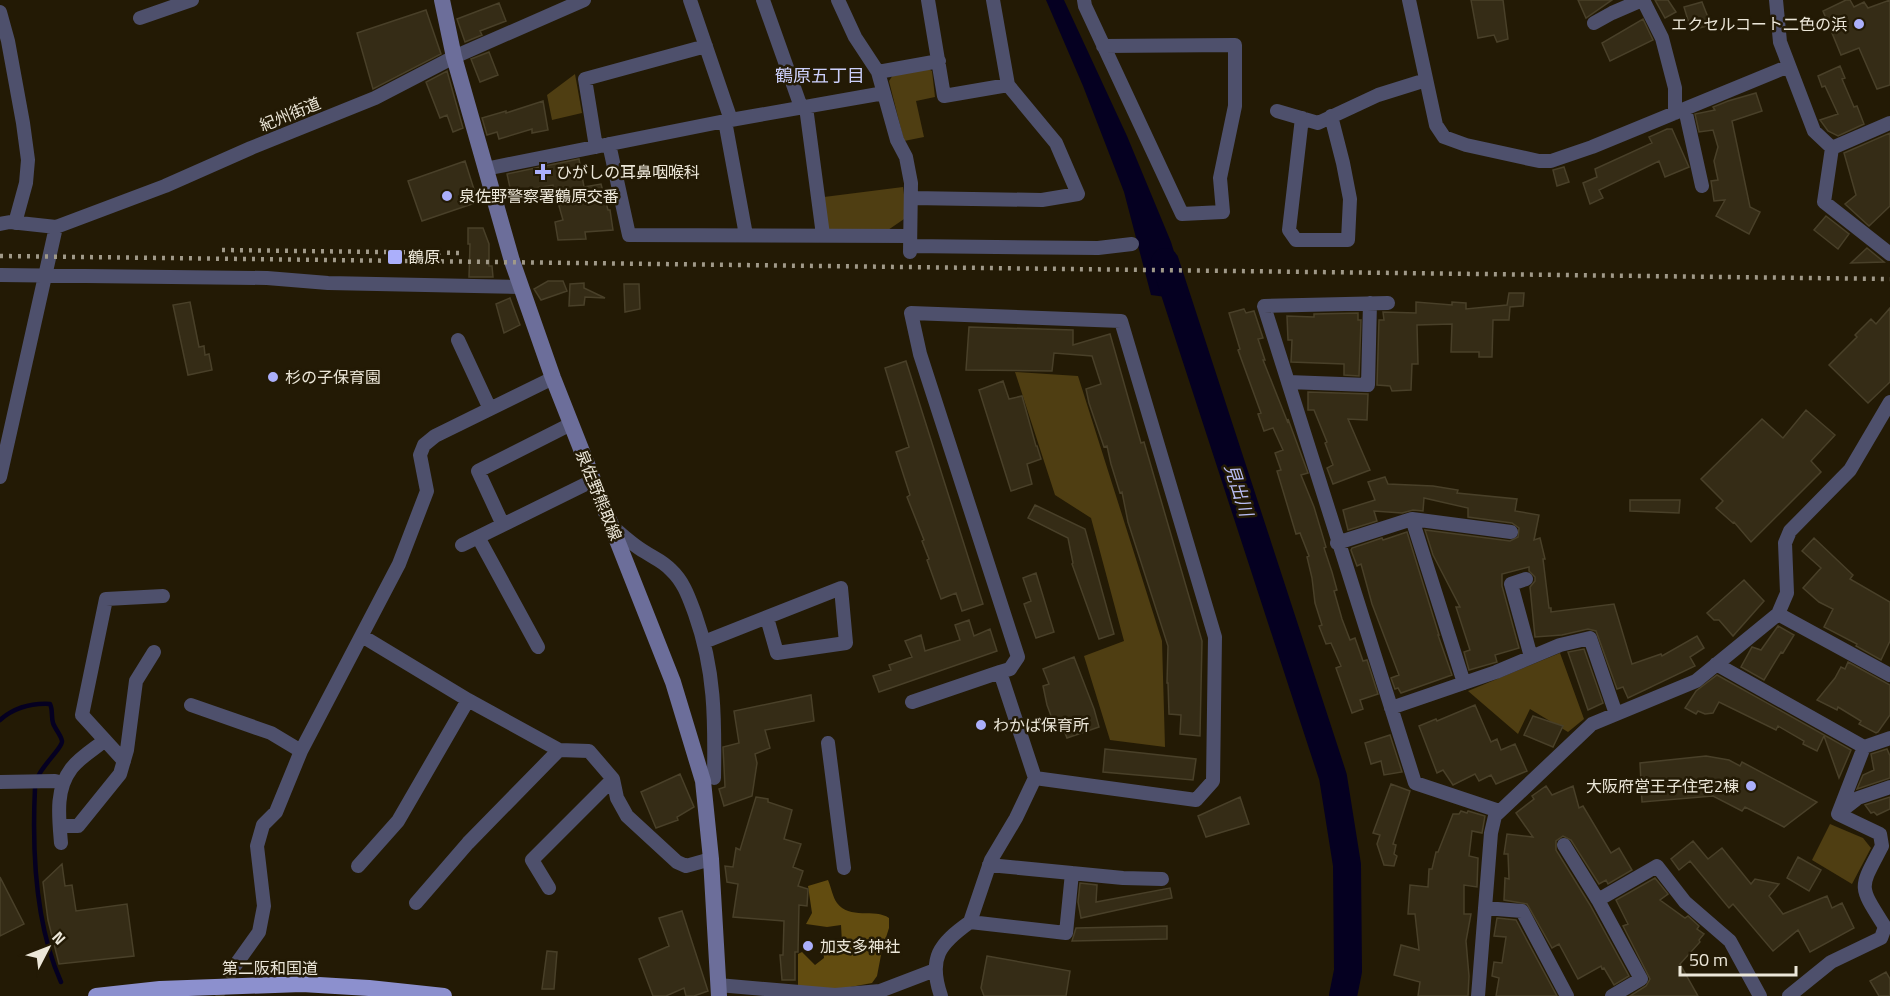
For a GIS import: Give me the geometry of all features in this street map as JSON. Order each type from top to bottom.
[{"type":"highway","name":"第二阪和国道","points":[[96,996],[160,989],[302,984],[444,996]]},
{"type":"main road","name":"泉佐野熊取線","points":[[442,0],[454,57],[521,287],[553,378],[673,682],[703,781],[711,859],[718,991]]},
{"type":"street","points":[[140,18],[192,0]]},
{"type":"street","name":"紀州街道","points":[[0,225],[15,223],[56,227],[165,186],[251,148],[375,98],[454,57],[584,0]]},
{"type":"street","points":[[690,0],[728,121],[746,235]]},
{"type":"street","points":[[763,0],[803,107],[823,236]]},
{"type":"street","points":[[838,0],[855,38],[878,72],[897,140],[906,157],[912,198],[910,244]]},
{"type":"street","points":[[928,0],[944,96],[1008,85]]},
{"type":"street","points":[[912,198],[1042,200],[1078,194],[1056,143],[1008,85],[993,0]]},
{"type":"street","points":[[1084,0],[1103,46],[1182,214],[1223,212],[1220,178],[1235,106],[1235,45],[1103,46]]},
{"type":"street","points":[[1409,0],[1436,125],[1443,137],[1466,145],[1539,161],[1551,161],[1592,147],[1789,66]]},
{"type":"street","points":[[1594,24],[1642,0],[1662,38],[1702,186]]},
{"type":"street","points":[[1776,0],[1780,42],[1789,66],[1814,131],[1832,148]]},
{"type":"street","points":[[0,12],[10,53],[28,160],[26,183],[15,223]]},
{"type":"street","points":[[706,46],[585,79],[629,235],[823,236],[910,244],[1098,248],[1132,244]]},
{"type":"street","points":[[878,72],[939,61]]},
{"type":"street","points":[[1277,111],[1318,123],[1378,95],[1426,80]]},
{"type":"street","points":[[485,169],[884,93]]},
{"type":"street","points":[[1302,118],[1289,230],[1296,240],[1348,240],[1350,199],[1331,116]]},
{"type":"street","points":[[1832,148],[1890,123]]},
{"type":"street","points":[[1832,148],[1824,202],[1890,254]]},
{"type":"street","points":[[0,477],[56,227]]},
{"type":"street","points":[[0,275],[267,278],[328,283],[521,287]]},
{"type":"street","points":[[1288,382],[1368,385],[1370,303]]},
{"type":"street","points":[[1388,303],[1264,306],[1337,543],[1415,783],[1499,811]]},
{"type":"street","points":[[912,702],[1010,669],[1018,657],[920,354],[911,314],[1121,321],[1215,637],[1213,781],[1196,800],[1035,778]]},
{"type":"street","points":[[458,340],[490,410]]},
{"type":"street","points":[[234,968],[259,932],[264,906],[257,846],[263,825],[276,812],[301,751],[399,564],[427,491],[420,455],[424,445],[435,436],[553,378]]},
{"type":"street","points":[[1478,996],[1491,832],[1495,816],[1592,724],[1696,681],[1778,614],[1787,593],[1785,543],[1790,531],[1850,470],[1890,402]]},
{"type":"street","points":[[503,525],[478,471],[572,424]]},
{"type":"street","points":[[462,545],[594,480]]},
{"type":"street","points":[[1337,543],[1412,519],[1511,532]]},
{"type":"street","points":[[1412,519],[1464,683]]},
{"type":"street","points":[[612,526],[644,552],[660,559],[672,570],[682,583],[688,597],[704,642],[711,676],[716,718],[714,778]]},
{"type":"street","points":[[478,537],[538,647]]},
{"type":"street","points":[[1526,579],[1511,584],[1531,657]]},
{"type":"street","points":[[704,642],[841,588],[846,643],[777,653],[767,618]]},
{"type":"street","points":[[124,761],[82,715],[106,599],[163,596]]},
{"type":"street","points":[[1778,614],[1890,675]]},
{"type":"street","points":[[363,636],[468,700],[559,750],[589,751],[612,779],[617,798],[627,816],[677,862],[686,866],[711,859]]},
{"type":"street","points":[[1391,708],[1464,683],[1560,645],[1590,638],[1616,714]]},
{"type":"street","points":[[60,826],[78,826],[120,774],[127,750],[136,681],[154,652]]},
{"type":"street","points":[[1716,664],[1864,747],[1890,738]]},
{"type":"street","points":[[941,996],[935,979],[934,960],[940,948],[956,931],[970,922],[989,866],[1035,778],[1000,672]]},
{"type":"street","points":[[358,866],[398,821],[468,700]]},
{"type":"street","points":[[191,705],[271,733],[301,751]]},
{"type":"street","points":[[61,843],[59,804],[63,783],[72,767],[104,741]]},
{"type":"street","points":[[828,742],[843,868]]},
{"type":"street","points":[[1838,814],[1864,747]]},
{"type":"street","points":[[416,903],[468,843],[559,750]]},
{"type":"street","points":[[549,888],[532,860],[612,779]]},
{"type":"street","points":[[0,782],[55,781],[63,783]]},
{"type":"street","points":[[1838,814],[1858,798],[1890,787]]},
{"type":"street","points":[[1789,996],[1831,962],[1881,938],[1885,927],[1865,895],[1863,882],[1882,846],[1880,834],[1838,814]]},
{"type":"street","points":[[1564,845],[1598,900],[1641,979],[1612,996]]},
{"type":"street","points":[[989,866],[1162,879]]},
{"type":"street","points":[[1598,900],[1657,866],[1685,902],[1730,940],[1760,996]]},
{"type":"street","points":[[970,922],[1066,933],[1072,873]]},
{"type":"street","points":[[1485,908],[1522,910],[1567,996]]},
{"type":"street","points":[[718,991],[836,994],[880,991],[935,970]]},
{"type":"shaded area","points":[[1046,0],[1064,0],[1127,136],[1171,242],[1189,300],[1151,295],[1124,192],[1083,86]]},
{"type":"shaded area","points":[[925,67],[932,71],[935,97],[916,101],[924,137],[904,141],[889,81],[893,75]]},
{"type":"shaded area","points":[[575,74],[582,113],[552,120],[547,95]]},
{"type":"shaded area","points":[[903,187],[907,217],[888,230],[828,231],[824,197]]},
{"type":"shaded area","points":[[1015,372],[1078,376],[1162,641],[1165,747],[1110,740],[1084,656],[1124,641],[1091,518],[1055,495]]},
{"type":"shaded area","points":[[1560,653],[1584,719],[1568,732],[1530,709],[1518,734],[1468,691]]},
{"type":"shaded area","points":[[1830,824],[1863,838],[1871,848],[1852,884],[1812,860]]},
{"type":"shaded area","points":[[828,880],[836,901],[842,908],[855,913],[877,914],[889,918],[889,928],[877,976],[872,983],[834,990],[798,987],[798,954],[802,952],[815,965],[824,958],[823,948],[835,952],[842,942],[841,925],[827,927],[806,924],[812,913],[808,886]]},
{"type":"building","points":[[1471,0],[1503,0],[1508,39],[1497,42],[1494,35],[1478,38]]},
{"type":"building","points":[[1578,0],[1612,0],[1586,18]]},
{"type":"building","points":[[1655,0],[1668,0],[1676,12],[1665,18]]},
{"type":"building","name":"エクセルコート二色の浜","points":[[1850,0],[1854,7],[1864,2],[1868,8],[1890,0],[1890,85],[1877,89],[1859,48],[1841,55],[1823,11]]},
{"type":"building","points":[[1702,2],[1711,25],[1691,30],[1684,7]]},
{"type":"building","points":[[499,3],[506,21],[480,31],[482,35],[465,42],[457,19]]},
{"type":"building","points":[[426,10],[441,54],[373,89],[357,33]]},
{"type":"building","points":[[1643,19],[1653,40],[1610,61],[1602,43]]},
{"type":"building","points":[[489,52],[498,75],[480,82],[471,59]]},
{"type":"building","points":[[1840,66],[1845,78],[1842,79],[1864,124],[1838,136],[1828,131],[1820,120],[1838,114],[1818,76]]},
{"type":"building","points":[[447,71],[463,128],[453,132],[447,115],[440,118],[426,82]]},
{"type":"building","points":[[1756,93],[1762,111],[1732,121],[1750,207],[1760,212],[1749,234],[1716,216],[1725,200],[1714,201],[1711,181],[1718,180],[1714,161],[1718,147],[1713,130],[1699,132],[1695,114],[1715,110],[1713,107]]},
{"type":"building","points":[[543,101],[548,130],[532,133],[532,129],[499,139],[497,132],[487,135],[482,118]]},
{"type":"building","points":[[1672,129],[1689,167],[1665,177],[1659,161],[1599,190],[1603,198],[1590,204],[1583,183],[1597,177],[1595,169],[1652,143],[1649,137]]},
{"type":"building","points":[[1890,133],[1890,206],[1869,226],[1845,204],[1856,195],[1844,153]]},
{"type":"building","points":[[579,159],[584,187],[601,184],[608,210],[610,210],[613,230],[585,232],[586,239],[558,240],[555,222],[563,220],[553,185],[511,192],[507,174]]},
{"type":"building","points":[[465,161],[478,202],[422,221],[408,181]]},
{"type":"building","points":[[1564,167],[1569,182],[1557,186],[1553,170]]},
{"type":"building","points":[[1826,216],[1849,234],[1838,249],[1814,230]]},
{"type":"building","points":[[468,228],[483,228],[489,244],[489,266],[492,266],[493,277],[469,277]]},
{"type":"building","points":[[1867,248],[1884,262],[1851,263]]},
{"type":"building","points":[[548,281],[563,281],[567,291],[541,300],[534,289]]},
{"type":"building","points":[[584,283],[584,288],[605,298],[585,297],[584,305],[569,306],[570,284]]},
{"type":"building","points":[[624,284],[639,284],[640,309],[625,312]]},
{"type":"building","points":[[1509,293],[1524,293],[1523,306],[1510,307],[1509,320],[1493,320],[1492,357],[1479,357],[1479,352],[1451,352],[1452,324],[1417,325],[1418,364],[1412,364],[1411,390],[1392,391],[1390,386],[1377,385],[1379,320],[1384,320],[1383,312],[1416,313],[1416,302],[1452,305],[1452,302],[1466,303],[1466,309],[1507,305]]},
{"type":"building","points":[[510,298],[520,325],[504,333],[496,304]]},
{"type":"building","points":[[190,302],[199,347],[204,346],[205,355],[209,354],[212,370],[188,375],[173,305]]},
{"type":"building","points":[[1890,308],[1890,382],[1868,403],[1829,365],[1871,319],[1876,324]]},
{"type":"building","points":[[1244,309],[1246,313],[1254,311],[1263,338],[1258,339],[1265,360],[1263,360],[1308,473],[1301,475],[1326,547],[1324,548],[1337,590],[1334,591],[1342,619],[1350,640],[1355,638],[1363,661],[1367,660],[1378,694],[1360,700],[1363,709],[1352,713],[1336,668],[1341,666],[1331,643],[1326,644],[1319,626],[1322,625],[1315,603],[1307,557],[1309,556],[1300,533],[1296,534],[1277,471],[1281,470],[1275,453],[1283,450],[1273,428],[1264,431],[1258,414],[1261,413],[1238,350],[1240,349],[1229,313]]},
{"type":"building","points":[[1358,313],[1358,320],[1361,320],[1359,376],[1344,375],[1344,364],[1291,362],[1292,340],[1288,340],[1287,316],[1314,317],[1314,314]]},
{"type":"building","points":[[969,327],[1073,330],[1073,345],[1110,334],[1202,641],[1200,736],[1180,734],[1181,715],[1169,714],[1168,646],[1128,522],[1122,492],[1120,493],[1107,446],[1104,447],[1089,403],[1086,389],[1101,384],[1092,356],[1054,353],[1052,371],[966,370]]},
{"type":"building","points":[[906,361],[983,604],[962,611],[956,593],[941,599],[927,560],[929,559],[922,541],[924,540],[907,497],[910,495],[896,452],[909,447],[885,368]]},
{"type":"building","points":[[1003,381],[1009,399],[1022,396],[1041,459],[1027,464],[1032,484],[1011,491],[979,390]]},
{"type":"building","points":[[1308,392],[1368,394],[1367,420],[1348,419],[1370,470],[1333,484],[1327,468],[1333,465],[1325,443],[1327,442],[1314,410],[1308,410]]},
{"type":"building","points":[[1806,410],[1835,435],[1811,461],[1821,472],[1751,542],[1734,522],[1716,508],[1723,501],[1701,479],[1762,419],[1783,438]]},
{"type":"building","points":[[1385,477],[1388,484],[1433,486],[1458,490],[1457,493],[1517,499],[1515,511],[1539,515],[1534,540],[1540,538],[1545,559],[1543,559],[1551,612],[1614,604],[1632,664],[1661,654],[1662,656],[1697,636],[1704,648],[1690,657],[1695,666],[1628,698],[1623,687],[1617,689],[1596,631],[1588,629],[1562,635],[1535,637],[1530,587],[1535,577],[1529,571],[1529,567],[1502,574],[1502,586],[1519,648],[1495,655],[1497,662],[1469,670],[1464,652],[1470,650],[1456,607],[1460,607],[1433,555],[1425,530],[1510,541],[1518,537],[1519,528],[1512,523],[1468,517],[1468,508],[1424,498],[1423,511],[1413,510],[1402,513],[1374,511],[1377,521],[1348,530],[1343,510],[1375,500],[1368,482]]},
{"type":"building","points":[[1630,500],[1680,500],[1679,513],[1630,511]]},
{"type":"building","points":[[1035,505],[1085,529],[1114,634],[1099,639],[1072,564],[1068,538],[1028,518]]},
{"type":"building","points":[[1407,532],[1452,675],[1401,693],[1398,688],[1395,689],[1391,678],[1399,675],[1372,604],[1361,564],[1357,566],[1351,550],[1382,538],[1383,540]]},
{"type":"building","points":[[1814,538],[1853,575],[1850,579],[1890,602],[1890,641],[1881,660],[1856,646],[1857,644],[1824,627],[1833,609],[1819,602],[1803,588],[1821,568],[1802,551]]},
{"type":"building","points":[[1036,573],[1054,632],[1036,638],[1024,604],[1031,601],[1023,578]]},
{"type":"building","points":[[1744,580],[1764,601],[1733,636],[1719,620],[1714,620],[1707,613]]},
{"type":"building","points":[[969,620],[974,636],[990,629],[997,651],[879,692],[873,676],[891,670],[889,665],[912,657],[905,641],[921,635],[925,651],[960,640],[955,625]]},
{"type":"building","points":[[1778,626],[1794,635],[1764,680],[1741,667],[1752,647],[1761,650]]},
{"type":"building","points":[[1584,649],[1603,703],[1588,710],[1568,652]]},
{"type":"building","points":[[1074,657],[1099,727],[1067,738],[1060,720],[1053,721],[1047,705],[1043,686],[1049,684],[1043,669]]},
{"type":"building","points":[[1848,662],[1890,685],[1890,715],[1876,733],[1859,724],[1861,721],[1838,707],[1837,710],[1817,700],[1841,667],[1845,669]]},
{"type":"building","points":[[1717,675],[1851,750],[1839,778],[1824,736],[1817,751],[1778,726],[1776,730],[1719,702],[1713,713],[1705,714],[1698,711],[1696,714],[1685,708],[1696,691]]},
{"type":"building","points":[[811,695],[814,721],[765,730],[770,748],[755,754],[757,763],[752,796],[724,806],[719,789],[725,787],[723,747],[739,743],[734,711]]},
{"type":"building","points":[[1475,705],[1491,742],[1497,739],[1501,750],[1515,744],[1527,771],[1496,784],[1491,775],[1479,781],[1475,774],[1453,785],[1443,770],[1437,773],[1419,726]]},
{"type":"building","points":[[1533,716],[1563,726],[1553,747],[1524,735]]},
{"type":"building","points":[[1390,735],[1402,772],[1384,775],[1381,761],[1371,764],[1365,743]]},
{"type":"building","points":[[1105,749],[1196,759],[1193,780],[1103,772]]},
{"type":"building","points":[[1887,749],[1890,756],[1890,778],[1857,789],[1863,775],[1874,770],[1871,754]]},
{"type":"building","name":"大阪府営王子住宅2棟","points":[[1706,756],[1729,760],[1740,766],[1742,762],[1817,802],[1784,827],[1745,807],[1742,811],[1713,796],[1642,802],[1640,763]]},
{"type":"building","points":[[680,774],[694,807],[677,817],[678,820],[656,828],[641,792]]},
{"type":"building","points":[[1391,784],[1410,791],[1393,844],[1396,845],[1394,854],[1397,856],[1394,866],[1384,865],[1377,844],[1380,835],[1373,833]]},
{"type":"building","points":[[1546,786],[1552,795],[1573,786],[1579,808],[1583,806],[1611,853],[1619,848],[1632,870],[1608,884],[1606,880],[1599,884],[1571,840],[1563,836],[1556,841],[1556,850],[1590,905],[1629,976],[1614,985],[1601,966],[1578,979],[1559,944],[1552,948],[1527,904],[1504,900],[1505,878],[1509,879],[1508,854],[1504,854],[1507,834],[1533,837],[1516,813],[1534,799],[1532,796]]},
{"type":"building","points":[[756,797],[768,799],[768,802],[792,810],[784,839],[801,844],[793,867],[803,871],[798,886],[808,889],[807,906],[799,905],[795,980],[782,980],[780,955],[783,955],[784,921],[733,917],[738,884],[727,882],[725,866],[733,867],[736,848],[740,850]]},
{"type":"building","points":[[1240,797],[1249,824],[1206,837],[1198,816]]},
{"type":"building","points":[[1890,797],[1890,809],[1877,815],[1874,812],[1871,813],[1865,805]]},
{"type":"building","points":[[1461,811],[1485,816],[1482,833],[1472,831],[1469,856],[1478,858],[1477,887],[1464,885],[1464,914],[1471,914],[1466,941],[1468,996],[1418,996],[1420,982],[1394,975],[1401,945],[1419,950],[1415,914],[1408,914],[1410,885],[1428,887],[1429,869],[1432,869],[1436,852],[1438,852],[1453,814],[1459,814]]},
{"type":"building","points":[[1693,841],[1708,859],[1722,848],[1751,884],[1755,879],[1779,884],[1769,896],[1783,914],[1827,896],[1832,908],[1842,903],[1854,928],[1810,952],[1798,930],[1773,951],[1733,904],[1729,908],[1690,861],[1679,870],[1671,859]]},
{"type":"building","points":[[1798,857],[1821,870],[1809,891],[1787,878]]},
{"type":"building","points":[[62,864],[65,886],[72,885],[76,911],[127,904],[134,956],[59,964],[48,920],[43,882]]},
{"type":"building","points":[[0,877],[24,924],[0,936]]},
{"type":"building","points":[[1655,878],[1668,894],[1660,900],[1685,918],[1688,916],[1699,926],[1697,929],[1704,934],[1700,942],[1680,964],[1698,996],[1630,996],[1646,986],[1650,979],[1623,926],[1628,924],[1616,900]]},
{"type":"building","points":[[1080,883],[1097,885],[1096,902],[1170,888],[1172,898],[1081,918],[1078,902]]},
{"type":"building","points":[[682,911],[708,991],[686,996],[684,988],[666,996],[653,996],[639,959],[669,946],[659,918]]},
{"type":"building","points":[[1497,918],[1516,920],[1557,996],[1496,996],[1499,978],[1492,976],[1494,962],[1502,963],[1506,937],[1494,936]]},
{"type":"building","points":[[1167,926],[1167,939],[1072,941],[1076,928]]},
{"type":"building","points":[[547,951],[557,952],[554,989],[542,989]]},
{"type":"building","points":[[987,956],[1070,971],[1066,996],[984,996],[981,988]]},
{"type":"building","points":[[1886,972],[1890,979],[1890,996],[1879,996],[1870,981]]},
{"type":"waterway","name":"見出川","points":[[1165,262],[1333,777],[1347,865],[1348,971],[1343,996]]},
{"type":"waterway","points":[[0,720],[24,707],[50,704],[53,723],[62,741],[38,777]]},
{"type":"waterway","points":[[35,788],[34,836],[37,886],[46,936],[61,982]]},
{"type":"tunnel","points":[[216,996],[234,967]]},
{"type":"railway","points":[[222,250],[462,253]]},
{"type":"railway","points":[[0,256],[1890,279]]},
{"type":"place","name":"エクセルコート二色の浜","points":[[1859,24]]},
{"type":"place","name":"ひがしの耳鼻咽喉科","points":[[543,172]]},
{"type":"place","name":"泉佐野警察署鶴原交番","points":[[447,196]]},
{"type":"place","name":"鶴原","points":[[395,257]]},
{"type":"place","name":"杉の子保育園","points":[[273,377]]},
{"type":"place","name":"わかば保育所","points":[[981,725]]},
{"type":"place","name":"大阪府営王子住宅2棟","points":[[1751,786]]},
{"type":"place","name":"加支多神社","points":[[808,946]]},
{"type":"district","name":"鶴原五丁目","points":[[820,75]]}]
